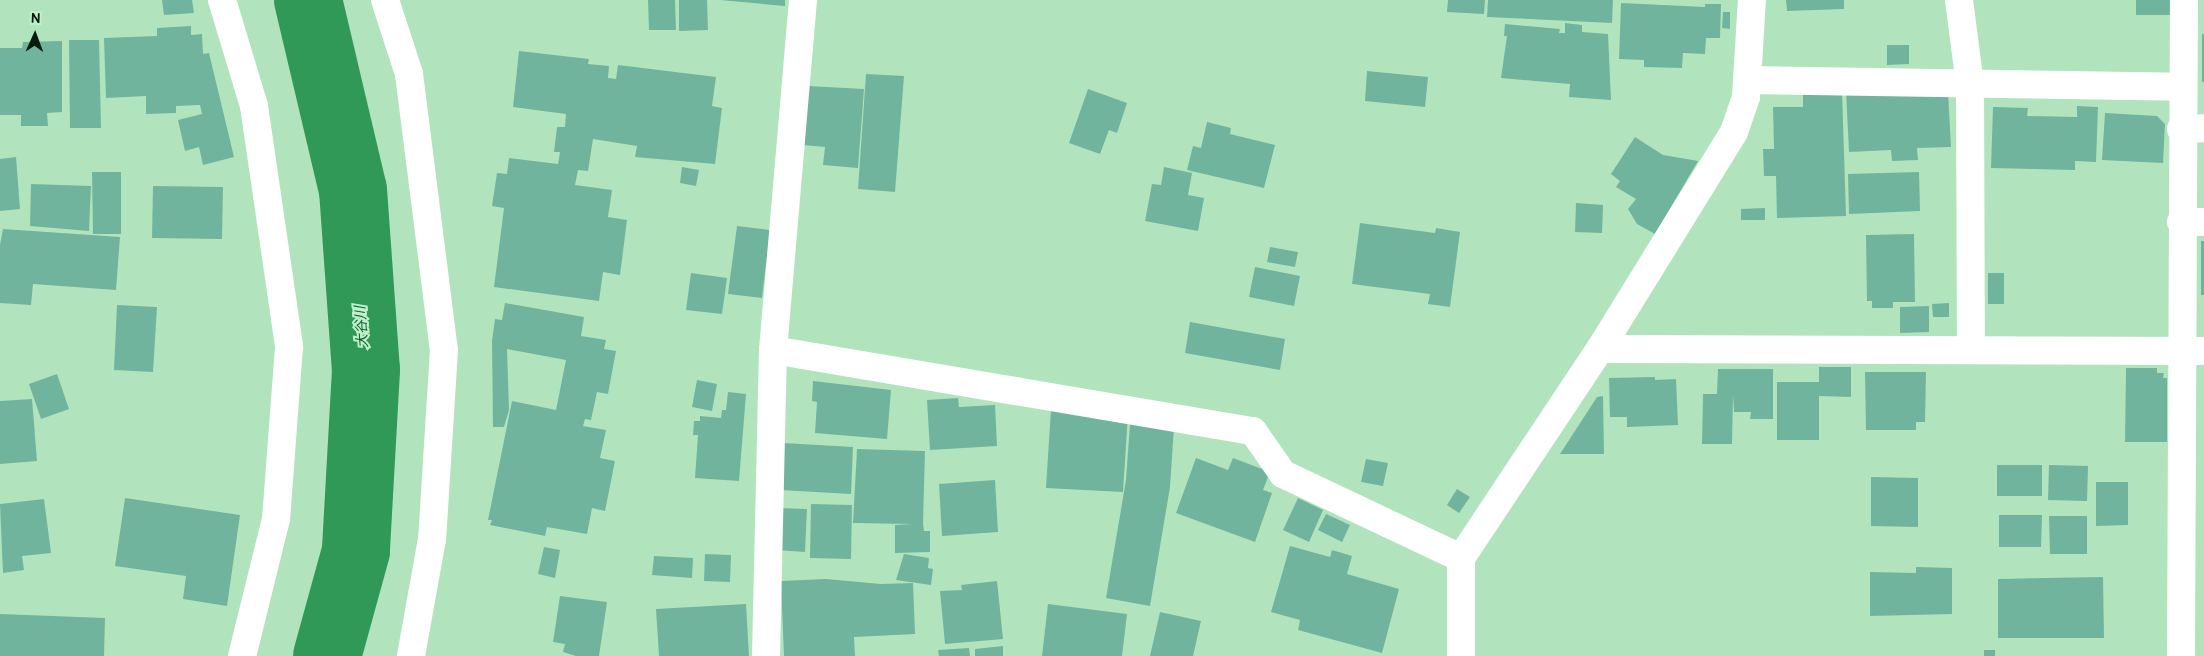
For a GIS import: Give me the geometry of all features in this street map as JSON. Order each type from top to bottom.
[{"type":"street","points":[[222,0],[254,106],[289,347],[276,519],[242,656]]},
{"type":"street","points":[[386,0],[409,74],[444,350],[432,539],[411,656]]},
{"type":"street","points":[[766,656],[773,350],[803,0]]},
{"type":"street","points":[[1461,656],[1461,558],[1600,349],[1734,132],[1746,97],[1752,0]]},
{"type":"street","points":[[1959,0],[1970,85],[1971,350]]},
{"type":"street","points":[[2181,656],[2192,351],[2193,129],[2181,87],[2184,0]]},
{"type":"street","points":[[1747,80],[2181,87]]},
{"type":"street","points":[[1600,349],[2192,351]]},
{"type":"street","points":[[773,350],[1253,431],[1283,474],[1461,558]]},
{"type":"building","points":[[162,0],[192,0],[194,13],[164,15]]},
{"type":"building","points":[[648,0],[675,0],[676,30],[649,30]]},
{"type":"building","points":[[679,0],[707,0],[708,30],[679,31]]},
{"type":"building","points":[[720,0],[785,0],[785,6]]},
{"type":"building","points":[[1448,0],[1485,0],[1484,14],[1447,12]]},
{"type":"building","points":[[1488,0],[1613,0],[1612,23],[1487,17]]},
{"type":"building","points":[[1786,0],[1844,0],[1844,9],[1787,11]]},
{"type":"building","points":[[2136,0],[2172,0],[2172,15],[2136,15]]},
{"type":"building","points":[[1621,3],[1705,7],[1705,4],[1721,4],[1720,38],[1706,38],[1705,54],[1683,53],[1682,68],[1644,67],[1644,60],[1619,59]]},
{"type":"building","points":[[1723,12],[1730,12],[1730,29],[1722,28]]},
{"type":"building","points":[[1565,23],[1582,25],[1582,32],[1608,34],[1611,100],[1569,97],[1570,84],[1501,78],[1507,36],[1504,36],[1505,24],[1560,29],[1559,33],[1565,33]]},
{"type":"building","points":[[191,26],[191,35],[202,34],[203,54],[209,53],[234,157],[203,165],[199,147],[185,151],[178,120],[202,114],[200,105],[176,106],[176,113],[146,114],[146,96],[106,98],[104,38],[157,36],[157,28]]},
{"type":"building","points":[[2202,34],[2204,34],[2204,82],[2202,82]]},
{"type":"building","points":[[69,40],[99,40],[101,128],[70,128]]},
{"type":"building","points":[[62,41],[62,112],[47,113],[48,126],[21,126],[21,115],[0,115],[0,48],[22,48],[23,42]]},
{"type":"building","points":[[1887,45],[1909,45],[1909,64],[1887,65]]},
{"type":"building","points":[[519,51],[589,59],[588,64],[609,66],[608,78],[616,79],[618,65],[716,77],[712,106],[722,108],[715,164],[635,157],[637,146],[593,139],[588,171],[578,170],[575,185],[612,190],[608,217],[627,220],[620,275],[603,272],[599,301],[494,287],[504,208],[492,206],[497,173],[507,174],[509,158],[558,164],[560,152],[554,152],[557,127],[565,127],[566,114],[513,107]]},
{"type":"building","points":[[1367,71],[1428,77],[1425,107],[1365,101]]},
{"type":"building","points":[[866,74],[904,76],[895,192],[858,189]]},
{"type":"building","points":[[808,86],[864,89],[858,168],[823,165],[825,147],[803,145]]},
{"type":"building","points":[[1088,89],[1127,103],[1117,133],[1109,130],[1100,154],[1069,143]]},
{"type":"building","points":[[1842,90],[1846,216],[1777,218],[1776,176],[1764,176],[1763,149],[1774,149],[1773,107],[1803,107],[1803,91]]},
{"type":"building","points":[[1846,91],[1948,92],[1951,147],[1917,148],[1918,160],[1892,161],[1891,150],[1849,152]]},
{"type":"building","points":[[2077,106],[2098,107],[2096,162],[2075,161],[2075,170],[1991,168],[1993,107],[2028,108],[2027,116],[2077,117]]},
{"type":"building","points":[[2105,113],[2157,116],[2165,124],[2163,163],[2102,160]]},
{"type":"building","points":[[1207,122],[1231,128],[1230,134],[1275,145],[1264,188],[1187,170],[1193,146],[1201,148]]},
{"type":"building","points":[[1635,137],[1663,155],[1698,161],[1655,234],[1637,224],[1628,209],[1636,199],[1616,187],[1620,181],[1611,174]]},
{"type":"building","points":[[16,157],[20,209],[0,211],[0,159]]},
{"type":"building","points":[[682,167],[699,170],[696,186],[680,183]]},
{"type":"building","points":[[1164,167],[1192,173],[1188,195],[1204,198],[1198,231],[1145,221],[1152,184],[1161,185]]},
{"type":"building","points":[[92,172],[121,172],[121,234],[93,234]]},
{"type":"building","points":[[1919,172],[1920,211],[1849,214],[1848,174]]},
{"type":"building","points":[[31,184],[91,186],[89,231],[30,226]]},
{"type":"building","points":[[153,186],[223,187],[222,239],[152,238]]},
{"type":"building","points":[[1576,203],[1603,205],[1602,233],[1575,232]]},
{"type":"building","points":[[1765,208],[1765,220],[1741,220],[1741,209]]},
{"type":"building","points":[[1360,223],[1435,233],[1436,228],[1460,232],[1450,307],[1428,304],[1430,294],[1352,284]]},
{"type":"building","points":[[737,226],[770,230],[762,298],[728,294]]},
{"type":"building","points":[[3,229],[120,237],[116,290],[33,284],[31,305],[0,303],[0,245]]},
{"type":"building","points":[[1914,234],[1915,302],[1893,302],[1893,308],[1872,308],[1872,301],[1867,301],[1866,235]]},
{"type":"building","points":[[2201,241],[2204,241],[2204,295],[2201,295]]},
{"type":"building","points":[[1270,247],[1298,252],[1295,267],[1267,262]]},
{"type":"building","points":[[1255,267],[1300,276],[1294,306],[1249,297]]},
{"type":"building","points":[[691,273],[727,278],[722,314],[686,310]]},
{"type":"building","points":[[1988,273],[2004,273],[2004,304],[1988,304]]},
{"type":"building","points":[[505,303],[584,317],[581,336],[606,340],[604,349],[616,351],[608,394],[597,392],[591,420],[585,419],[583,426],[606,430],[600,458],[615,461],[605,511],[592,508],[587,534],[547,527],[545,536],[490,525],[492,520],[488,520],[512,401],[556,410],[566,360],[507,349],[509,410],[504,427],[493,427],[492,341],[495,319],[502,320]]},
{"type":"building","points":[[1949,303],[1949,317],[1933,317],[1932,304]]},
{"type":"building","points":[[117,305],[157,307],[153,372],[114,370]]},
{"type":"building","points":[[1929,306],[1929,332],[1900,333],[1900,307]]},
{"type":"building","points":[[1190,322],[1285,339],[1280,370],[1185,353]]},
{"type":"building","points":[[1819,367],[1851,367],[1851,397],[1819,396],[1819,440],[1777,440],[1777,382],[1819,382]]},
{"type":"building","points":[[2126,368],[2157,368],[2157,373],[2164,373],[2163,378],[2167,378],[2167,442],[2125,442]]},
{"type":"building","points":[[1718,369],[1773,369],[1773,419],[1750,419],[1751,412],[1734,412],[1733,394],[1732,444],[1702,444],[1703,394],[1717,394]]},
{"type":"building","points":[[1865,372],[1926,372],[1925,422],[1916,422],[1916,430],[1866,430]]},
{"type":"building","points":[[57,374],[69,409],[41,419],[29,384]]},
{"type":"building","points":[[1655,377],[1655,380],[1676,379],[1678,425],[1627,427],[1627,417],[1610,417],[1609,378]]},
{"type":"building","points":[[697,380],[717,384],[712,411],[692,407]]},
{"type":"building","points":[[813,381],[891,390],[887,439],[815,433],[817,402],[812,401]]},
{"type":"building","points":[[728,392],[746,394],[739,481],[695,478],[698,435],[693,435],[694,421],[700,421],[700,416],[721,418],[722,410],[726,410]]},
{"type":"building","points":[[1603,396],[1604,454],[1560,454],[1597,397]]},
{"type":"building","points":[[958,398],[959,407],[995,405],[997,446],[930,450],[927,400]]},
{"type":"building","points":[[32,399],[37,461],[0,464],[0,401]]},
{"type":"building","points":[[1051,409],[1128,414],[1123,492],[1046,488]]},
{"type":"building","points":[[1130,424],[1174,427],[1170,487],[1150,606],[1106,598],[1126,480]]},
{"type":"building","points":[[783,443],[853,447],[851,494],[780,490]]},
{"type":"building","points":[[857,449],[925,451],[923,524],[924,531],[930,531],[930,552],[895,553],[895,525],[913,524],[853,523]]},
{"type":"building","points":[[1196,458],[1228,470],[1233,458],[1270,472],[1263,490],[1272,493],[1255,542],[1176,513]]},
{"type":"building","points":[[1366,459],[1388,463],[1383,486],[1361,482]]},
{"type":"building","points":[[1997,465],[2042,465],[2042,496],[1997,496]]},
{"type":"building","points":[[2049,465],[2088,466],[2087,501],[2048,500]]},
{"type":"building","points":[[1871,477],[1918,478],[1918,527],[1871,526]]},
{"type":"building","points":[[995,480],[998,532],[942,536],[939,484]]},
{"type":"building","points":[[2096,482],[2128,482],[2128,525],[2096,526]]},
{"type":"building","points":[[1457,489],[1470,497],[1459,513],[1447,505]]},
{"type":"building","points":[[125,498],[240,515],[227,606],[183,599],[186,576],[115,566]]},
{"type":"building","points":[[1298,498],[1323,510],[1309,542],[1283,530]]},
{"type":"building","points":[[44,499],[51,553],[22,556],[24,570],[3,573],[0,504]]},
{"type":"building","points":[[811,504],[852,505],[851,559],[810,558]]},
{"type":"building","points":[[778,508],[807,509],[805,552],[776,550]]},
{"type":"building","points":[[1326,514],[1350,525],[1342,542],[1318,530]]},
{"type":"building","points":[[1999,515],[2042,515],[2041,547],[1999,547]]},
{"type":"building","points":[[2049,516],[2087,516],[2087,554],[2050,554]]},
{"type":"building","points":[[1290,546],[1330,557],[1332,550],[1352,556],[1347,574],[1399,589],[1382,653],[1298,630],[1300,620],[1271,612]]},
{"type":"building","points":[[544,547],[560,550],[555,578],[538,574]]},
{"type":"building","points":[[705,554],[731,555],[730,582],[704,581]]},
{"type":"building","points":[[904,554],[929,558],[928,568],[933,569],[931,585],[896,580]]},
{"type":"building","points":[[654,556],[693,558],[692,578],[652,575]]},
{"type":"building","points":[[1916,567],[1952,568],[1952,614],[1870,616],[1870,572],[1916,573]]},
{"type":"building","points":[[2103,577],[2104,638],[1998,638],[1998,579]]},
{"type":"building","points":[[826,579],[881,584],[913,583],[915,634],[854,637],[855,656],[784,656],[781,581]]},
{"type":"building","points":[[997,581],[1003,639],[945,644],[940,591],[962,590],[961,585]]},
{"type":"building","points":[[560,596],[607,602],[599,656],[576,656],[563,652],[565,644],[553,642]]},
{"type":"building","points":[[746,604],[749,656],[659,656],[656,609]]},
{"type":"building","points":[[1048,604],[1127,614],[1122,656],[1042,656]]},
{"type":"building","points":[[1160,612],[1201,621],[1193,656],[1150,656]]},
{"type":"building","points":[[0,614],[105,618],[104,656],[0,656]]},
{"type":"building","points":[[1003,646],[1003,656],[975,656],[975,649]]},
{"type":"building","points":[[969,648],[970,656],[939,656],[938,650]]},
{"type":"building","points":[[1984,650],[1995,650],[1995,656],[1984,656]]},
{"type":"waterway","name":"大谷川","points":[[308,0],[353,190],[366,370],[356,551],[327,656]]}]
